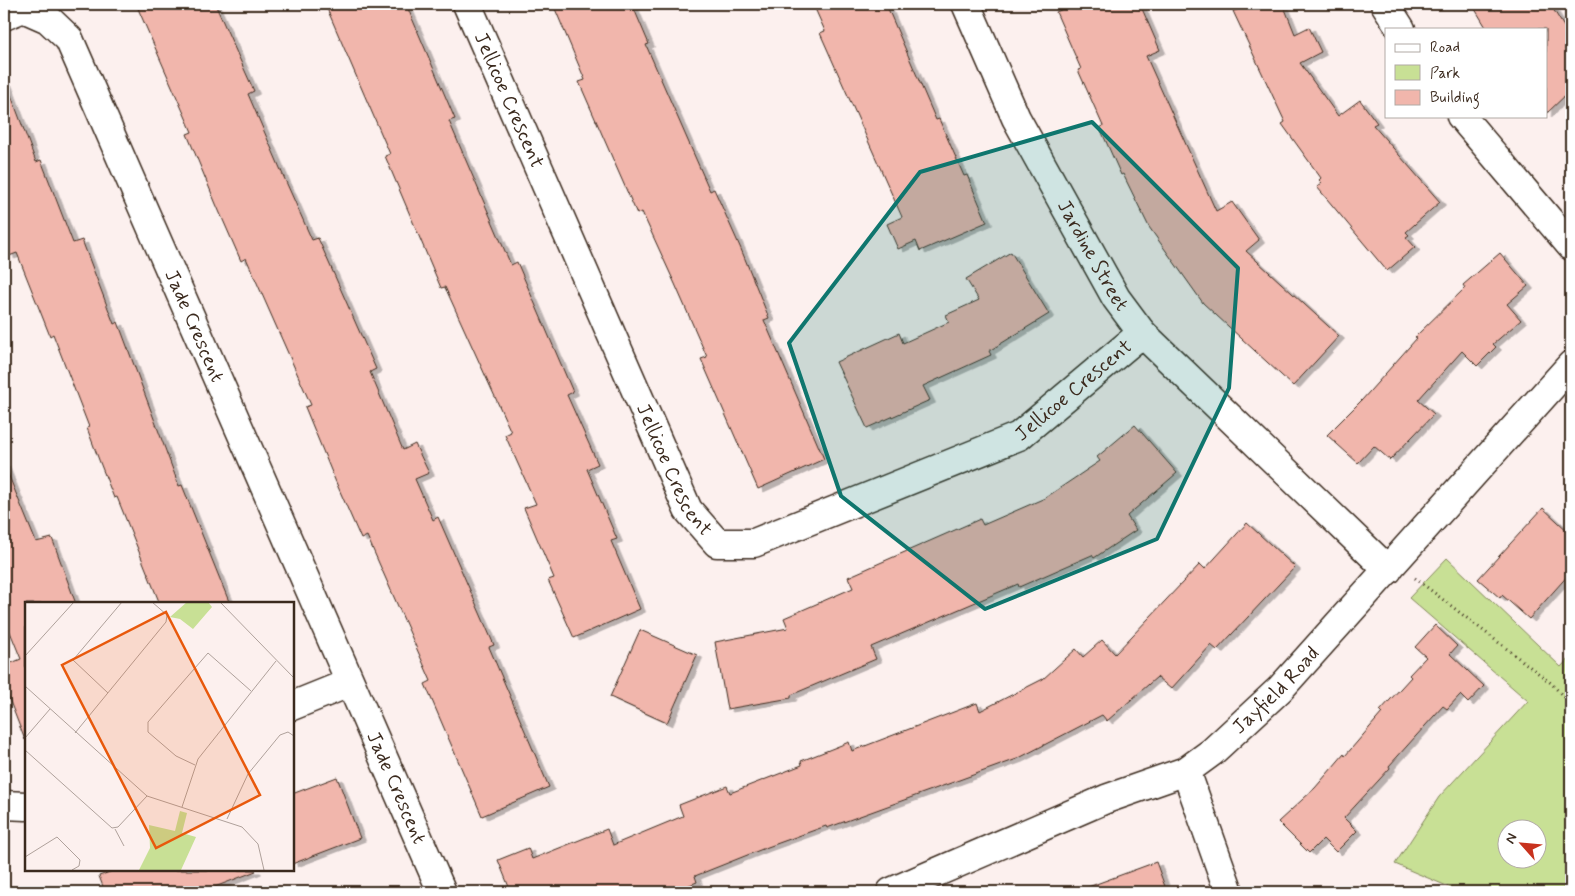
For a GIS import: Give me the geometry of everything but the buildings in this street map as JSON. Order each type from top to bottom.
[{"type":"street","name":"Jellicoe Crescent","points":[[467,4],[688,510],[717,543],[754,543],[1019,436],[1142,333]]},
{"type":"street","name":"Jardine Street","points":[[966,4],[1016,118],[1116,298],[1142,333],[1388,570]]},
{"type":"street","points":[[1385,4],[1400,28]]},
{"type":"street","name":"Jade Crescent","points":[[4,16],[23,8],[48,19],[68,38],[442,892]]},
{"type":"street","points":[[1463,118],[1571,246]]},
{"type":"street","name":"Jayfield Road","points":[[891,892],[1106,799],[1186,771],[1212,752],[1280,689],[1571,364]]},
{"type":"street","points":[[294,705],[349,683]]},
{"type":"street","points":[[1186,771],[1229,892]]},
{"type":"street","points":[[4,806],[25,806]]},
{"type":"path","points":[[1388,570],[1412,575],[1551,683],[1571,705]]},
{"type":"highlighted area","points":[[1092,122],[1238,268],[1229,388],[1157,539],[985,609],[841,496],[789,343],[920,172]]},
{"type":"green space","points":[[1447,558],[1561,667],[1571,656],[1571,892],[1461,892],[1395,864],[1439,797],[1528,701],[1409,598]]}]
